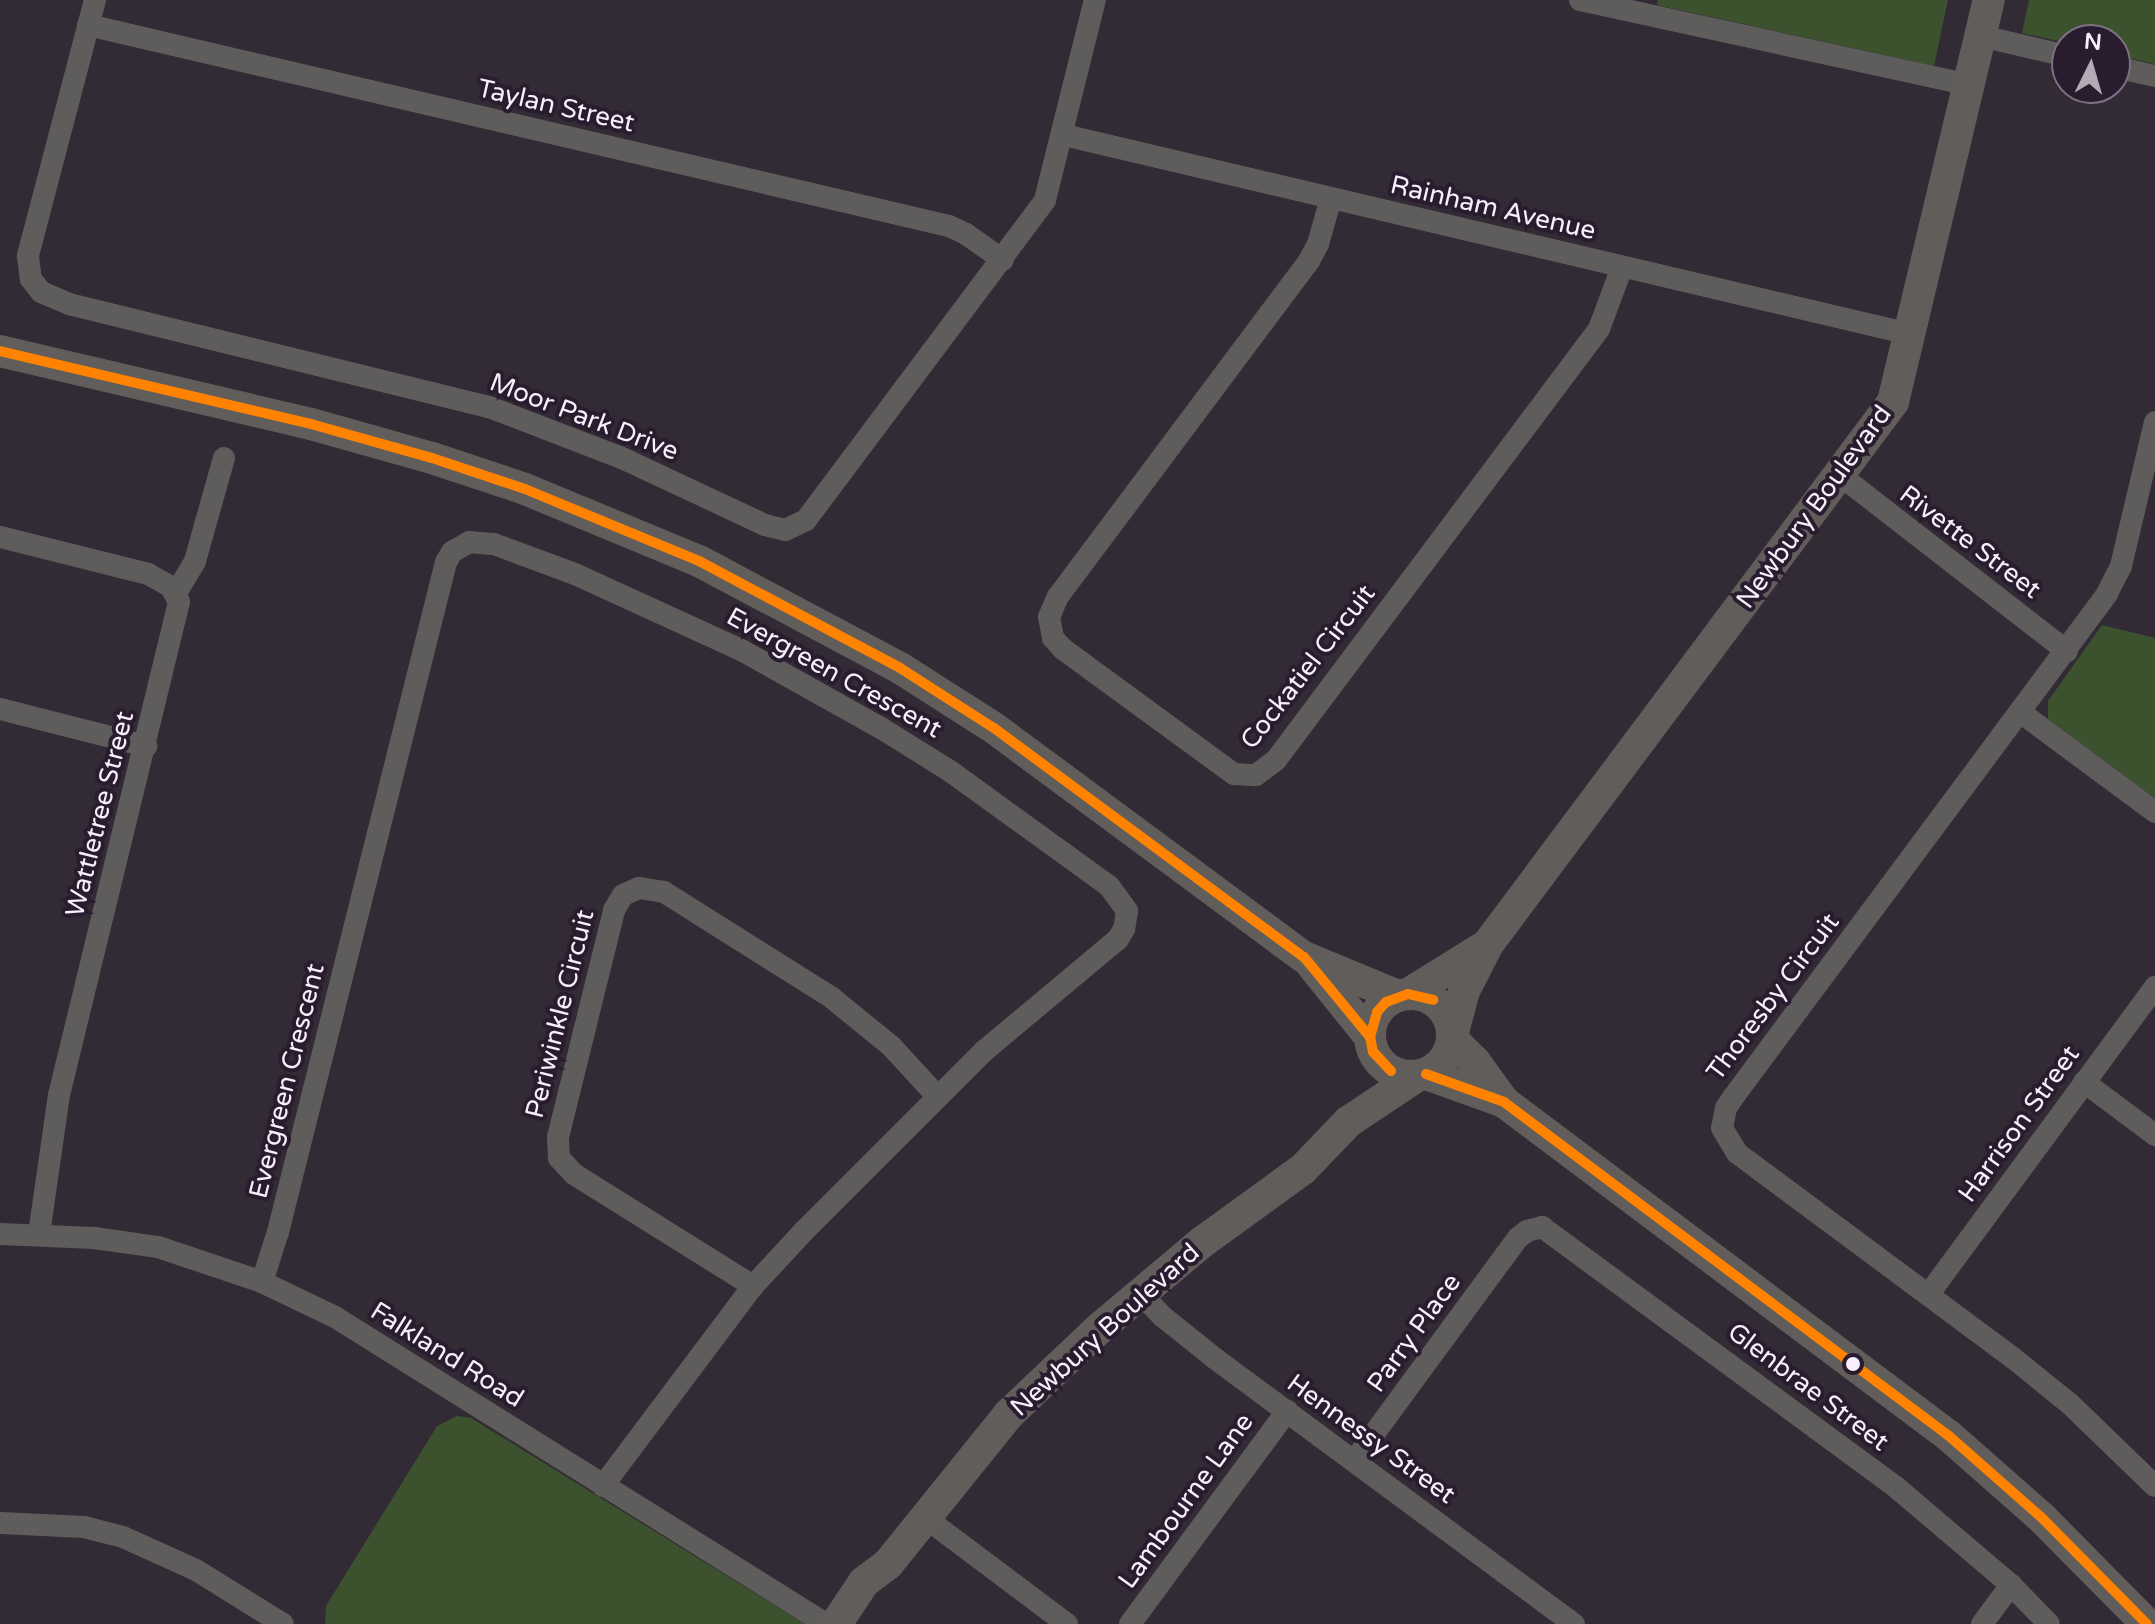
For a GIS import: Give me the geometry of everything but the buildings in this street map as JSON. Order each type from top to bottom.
[{"type":"street","name":"Moor Park Drive","points":[[95,0],[28,256],[31,279],[41,292],[69,304],[489,407],[622,458],[777,530],[792,529],[806,520],[1045,200],[1064,135],[1095,0]]},
{"type":"street","points":[[1580,0],[1969,85]]},
{"type":"street","name":"Newbury Boulevard","points":[[1453,1036],[1464,991],[1488,944],[1841,476],[1893,402],[1989,0]]},
{"type":"street","name":"Taylan Street","points":[[88,25],[949,226],[1003,260]]},
{"type":"street","points":[[1981,36],[2051,52]]},
{"type":"street","points":[[2131,71],[2155,76]]},
{"type":"street","name":"Rainham Avenue","points":[[1064,135],[1910,334]]},
{"type":"street","name":"Cockatiel Circuit","points":[[1331,198],[1318,244],[1309,261],[1058,596],[1049,617],[1053,638],[1063,649],[1212,760],[1245,776],[1266,770],[1276,760],[1599,329],[1622,267]]},
{"type":"street","points":[[0,351],[311,424],[432,458],[525,489],[699,561],[888,661],[994,728],[1304,957],[1403,995],[1433,1000],[1450,1019],[1453,1036],[1504,1102],[1949,1436],[2042,1518],[2147,1624]]},
{"type":"street","name":"Thoresby Circuit","points":[[2155,422],[2116,578],[2067,651],[1743,1083],[1723,1117],[1724,1136],[1737,1153],[2070,1404],[2155,1486]]},
{"type":"street","points":[[0,537],[148,574],[162,579],[176,593],[195,561],[224,458]]},
{"type":"street","name":"Rivette Street","points":[[1841,476],[2067,651]]},
{"type":"street","name":"Evergreen Crescent","points":[[262,1282],[278,1232],[446,562],[452,552],[469,542],[494,544],[575,574],[743,651],[814,689],[950,771],[1032,828],[1122,899],[1128,920],[1118,939],[937,1096],[753,1286],[603,1486]]},
{"type":"street","name":"Wattletree Street","points":[[39,1233],[59,1095],[178,615],[176,593]]},
{"type":"street","points":[[0,709],[146,746]]},
{"type":"street","points":[[2020,712],[2155,812]]},
{"type":"street","name":"Periwinkle Circuit","points":[[753,1286],[574,1174],[559,1158],[558,1137],[614,910],[623,895],[639,888],[664,892],[832,998],[882,1037],[937,1096]]},
{"type":"street","name":"Newbury Boulevard","points":[[1403,995],[1488,944]]},
{"type":"street","points":[[1304,957],[1391,1071],[1421,1075],[1504,1102]]},
{"type":"street","name":"Harrison Street","points":[[1928,1295],[2155,987]]},
{"type":"street","points":[[1372,1044],[1377,1012],[1403,995]]},
{"type":"street","points":[[1421,1075],[1439,1066],[1453,1036]]},
{"type":"street","name":"Newbury Boulevard","points":[[1348,1122],[1372,1044]]},
{"type":"street","name":"Newbury Boulevard","points":[[857,1624],[879,1590],[888,1564],[923,1516],[1009,1414],[1140,1293],[1303,1169],[1348,1122],[1421,1075]]},
{"type":"street","points":[[2084,1082],[2155,1135]]},
{"type":"street","name":"Glenbrae Street","points":[[1518,1238],[1534,1227],[1551,1231],[1897,1488],[2011,1585],[2049,1624]]},
{"type":"street","name":"Falkland Road","points":[[0,1234],[39,1233],[158,1247],[262,1282],[335,1317],[826,1624]]},
{"type":"street","name":"Parry Place","points":[[1354,1461],[1518,1238]]},
{"type":"street","name":"Hennessy Street","points":[[1140,1293],[1184,1334],[1574,1624]]},
{"type":"street","name":"Lambourne Lane","points":[[1130,1624],[1287,1411]]},
{"type":"street","points":[[923,1516],[1067,1624]]},
{"type":"street","points":[[0,1523],[60,1524],[123,1537],[196,1570],[283,1624]]},
{"type":"street","name":"Newbury Boulevard","points":[[836,1624],[864,1582],[888,1564]]},
{"type":"street","points":[[1982,1624],[2011,1585]]},
{"type":"green space","points":[[1658,0],[1948,0],[1934,66],[1657,5]]},
{"type":"green space","points":[[2029,0],[2155,0],[2155,64],[2131,59],[2131,24],[2051,24],[2051,39],[2022,33]]},
{"type":"green space","points":[[2102,625],[2155,638],[2155,798],[2048,719],[2048,701]]},
{"type":"green space","points":[[457,1416],[471,1418],[805,1624],[325,1624],[326,1606],[437,1426]]},
{"type":"transit line","points":[[0,351],[311,424],[432,458],[525,489],[699,561],[900,668],[994,728],[1304,957],[1370,1037]]},
{"type":"transit line","points":[[1391,1071],[1373,1052],[1370,1037],[1377,1012],[1386,1002],[1408,994],[1433,1000]]},
{"type":"transit line","points":[[1426,1074],[1504,1102],[1949,1436],[2042,1518],[2147,1624]]}]
